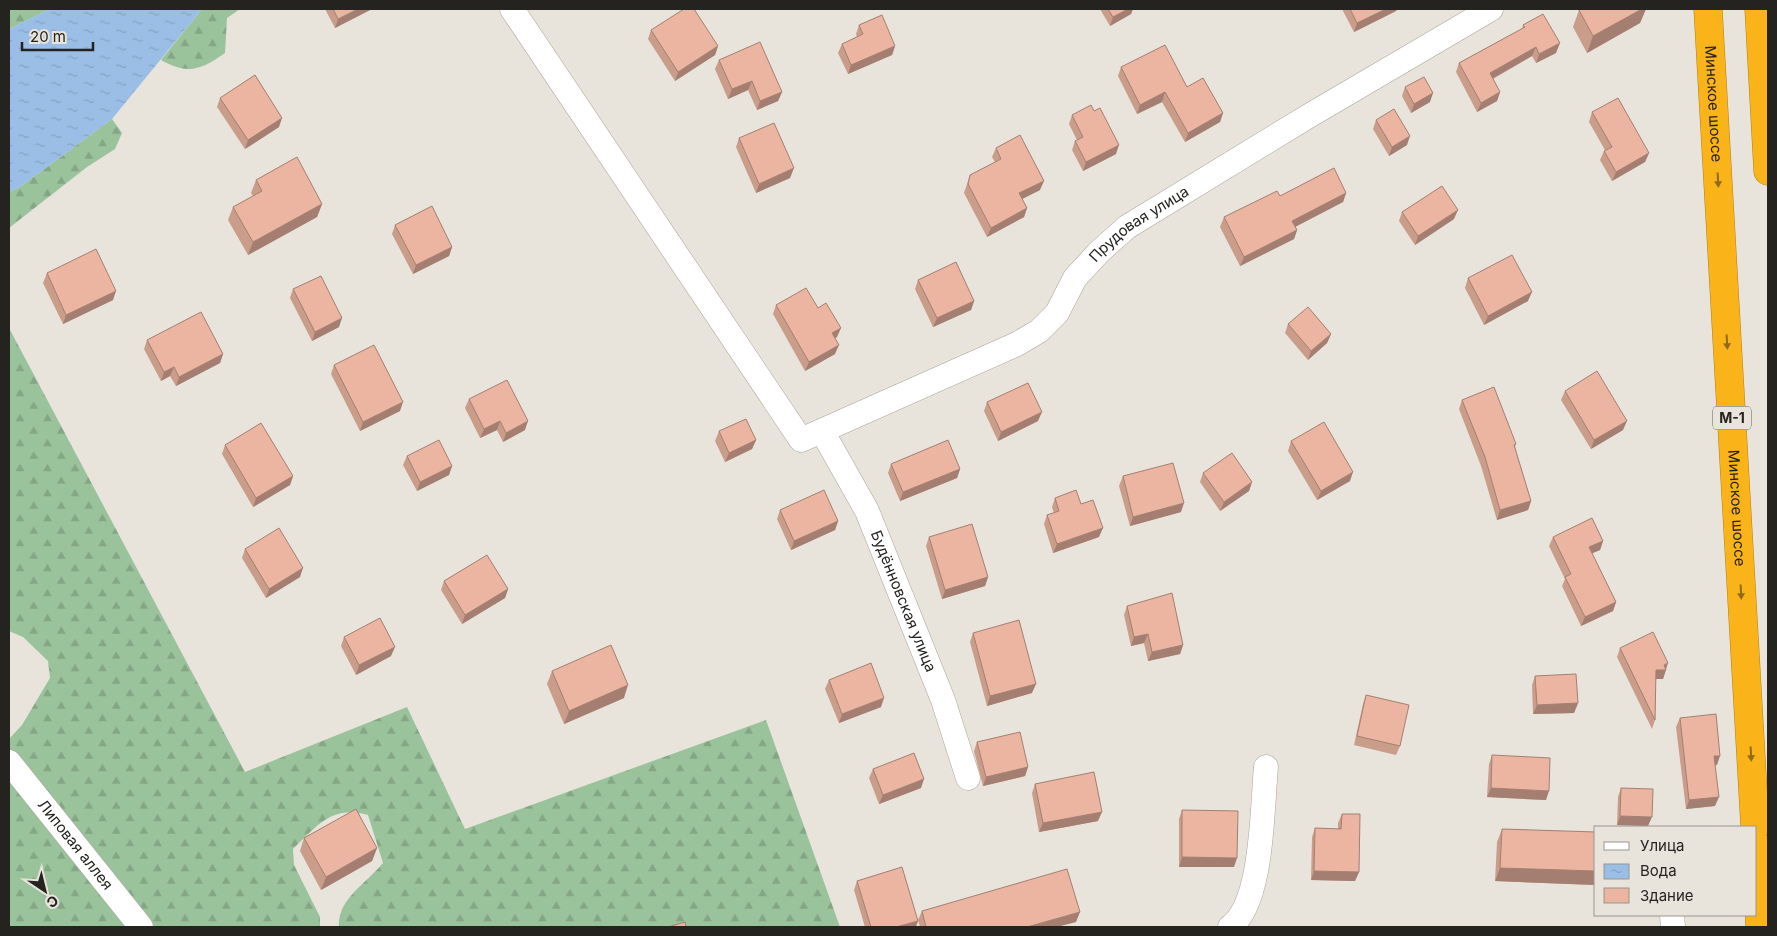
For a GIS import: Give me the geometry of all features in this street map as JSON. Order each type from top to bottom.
[{"type":"highway","name":"Минское шоссе","points":[[1708,9],[1755,826]]},
{"type":"highway","points":[[1759,9],[1768,171]]},
{"type":"highway","points":[[1757,878],[1758,912]]},
{"type":"street","name":"Прудовая улица","points":[[512,9],[800,440],[1017,344],[1039,331],[1057,313],[1076,278],[1099,252],[1126,227],[1307,117],[1491,9]]},
{"type":"street","name":"Будённовская улица","points":[[822,431],[867,511],[943,700],[968,778]]},
{"type":"street","name":"Липовая аллея","points":[[9,762],[141,927]]},
{"type":"street","points":[[1230,927],[1242,916],[1255,883],[1266,768]]},
{"type":"green space","points":[[9,9],[50,9],[9,29]]},
{"type":"green space","points":[[202,9],[240,9],[227,18],[225,53],[201,67],[187,69],[179,68],[161,60]]},
{"type":"green space","points":[[112,119],[122,133],[115,149],[87,167],[9,228],[9,192],[20,187]]},
{"type":"green space","points":[[9,328],[245,772],[407,707],[465,829],[766,720],[840,927],[339,927],[343,908],[348,900],[383,863],[368,815],[345,813],[326,819],[293,849],[294,865],[320,917],[320,927],[9,927],[9,739],[22,725],[50,678],[48,661],[23,637],[9,631]]},
{"type":"water","points":[[50,9],[202,9],[112,119],[20,187],[9,192],[9,29]]},
{"type":"building","points":[[333,9],[358,9],[338,19]]},
{"type":"building","points":[[684,9],[694,9],[718,46],[678,72],[651,30]]},
{"type":"building","points":[[1108,9],[1128,9],[1113,17]]},
{"type":"building","points":[[1350,9],[1386,9],[1357,23]]},
{"type":"building","points":[[1642,9],[1593,36],[1579,10]]},
{"type":"building","points":[[1543,14],[1560,43],[1539,54],[1536,47],[1490,73],[1500,92],[1481,103],[1459,63],[1525,27],[1523,25]]},
{"type":"building","points":[[882,15],[895,46],[851,65],[842,44],[863,34],[859,25]]},
{"type":"building","points":[[760,42],[782,92],[760,101],[752,81],[732,89],[719,60]]},
{"type":"building","points":[[1165,45],[1187,87],[1203,78],[1223,113],[1188,133],[1165,92],[1140,105],[1121,67]]},
{"type":"building","points":[[255,75],[282,118],[248,140],[220,98]]},
{"type":"building","points":[[1424,77],[1433,93],[1414,104],[1405,87]]},
{"type":"building","points":[[1618,98],[1649,153],[1616,172],[1604,151],[1612,147],[1592,112]]},
{"type":"building","points":[[1091,105],[1094,111],[1100,108],[1119,145],[1086,162],[1075,141],[1083,137],[1072,115]]},
{"type":"building","points":[[1394,109],[1410,136],[1392,147],[1376,120]]},
{"type":"building","points":[[774,123],[794,168],[759,184],[739,138]]},
{"type":"building","points":[[1020,135],[1044,181],[1019,193],[1027,208],[991,228],[968,184],[970,175],[1001,159],[996,148]]},
{"type":"building","points":[[297,157],[322,204],[253,242],[233,207],[262,191],[256,180]]},
{"type":"building","points":[[1334,168],[1346,193],[1292,221],[1297,230],[1244,257],[1224,217],[1277,191],[1280,196]]},
{"type":"building","points":[[1442,186],[1458,210],[1418,236],[1402,212]]},
{"type":"building","points":[[432,206],[452,247],[416,265],[395,225]]},
{"type":"building","points":[[96,249],[116,291],[66,315],[47,273]]},
{"type":"building","points":[[1512,255],[1532,292],[1488,316],[1468,278]]},
{"type":"building","points":[[956,262],[974,301],[937,318],[918,280]]},
{"type":"building","points":[[321,276],[342,318],[315,332],[293,289]]},
{"type":"building","points":[[806,288],[818,308],[826,303],[841,328],[832,333],[839,345],[809,362],[776,305]]},
{"type":"building","points":[[1308,307],[1331,334],[1311,351],[1288,324]]},
{"type":"building","points":[[201,312],[223,354],[179,377],[174,367],[164,372],[147,340]]},
{"type":"building","points":[[374,345],[403,402],[363,422],[334,365]]},
{"type":"building","points":[[1597,371],[1627,421],[1594,440],[1565,391]]},
{"type":"building","points":[[507,380],[528,421],[506,433],[500,421],[484,429],[469,399]]},
{"type":"building","points":[[1028,383],[1042,412],[1001,432],[987,402]]},
{"type":"building","points":[[1494,387],[1516,444],[1514,445],[1531,501],[1500,510],[1485,457],[1462,400]]},
{"type":"building","points":[[746,419],[756,440],[729,453],[719,431]]},
{"type":"building","points":[[1324,422],[1353,472],[1321,491],[1291,441]]},
{"type":"building","points":[[261,423],[293,476],[256,498],[225,445]]},
{"type":"building","points":[[439,440],[452,466],[420,482],[407,456]]},
{"type":"building","points":[[948,440],[960,469],[903,492],[891,464]]},
{"type":"building","points":[[1232,453],[1252,482],[1224,502],[1203,473]]},
{"type":"building","points":[[1173,463],[1184,503],[1133,517],[1123,476]]},
{"type":"building","points":[[824,490],[838,521],[794,541],[780,510]]},
{"type":"building","points":[[1076,490],[1081,504],[1093,500],[1103,528],[1057,544],[1047,515],[1059,511],[1055,498]]},
{"type":"building","points":[[1592,518],[1603,541],[1589,547],[1616,602],[1585,617],[1565,577],[1571,574],[1553,537]]},
{"type":"building","points":[[972,524],[988,577],[945,590],[929,537]]},
{"type":"building","points":[[279,528],[303,568],[269,589],[245,549]]},
{"type":"building","points":[[487,555],[508,589],[465,615],[444,581]]},
{"type":"building","points":[[1172,593],[1183,645],[1152,652],[1148,634],[1134,637],[1127,606]]},
{"type":"building","points":[[380,618],[395,647],[359,665],[344,637]]},
{"type":"building","points":[[1019,620],[1036,684],[990,696],[973,633]]},
{"type":"building","points":[[1653,632],[1668,663],[1664,665],[1666,670],[1656,670],[1655,720],[1620,648]]},
{"type":"building","points":[[611,645],[628,685],[569,711],[552,671]]},
{"type":"building","points":[[871,663],[884,698],[842,714],[829,680]]},
{"type":"building","points":[[1576,674],[1578,703],[1537,705],[1535,676]]},
{"type":"building","points":[[1366,695],[1409,705],[1400,746],[1357,736]]},
{"type":"building","points":[[1716,714],[1720,756],[1714,756],[1719,797],[1689,800],[1680,718]]},
{"type":"building","points":[[1020,732],[1028,767],[986,777],[977,742]]},
{"type":"building","points":[[914,753],[924,779],[883,795],[873,769]]},
{"type":"building","points":[[1492,755],[1550,758],[1549,791],[1491,788]]},
{"type":"building","points":[[1094,772],[1102,812],[1043,823],[1035,784]]},
{"type":"building","points":[[1621,788],[1653,789],[1652,817],[1620,816]]},
{"type":"building","points":[[356,809],[377,848],[326,877],[304,838]]},
{"type":"building","points":[[1182,810],[1238,811],[1237,858],[1182,857]]},
{"type":"building","points":[[1342,814],[1360,814],[1359,872],[1314,871],[1315,828],[1341,829]]},
{"type":"building","points":[[1502,829],[1594,832],[1594,871],[1500,868]]},
{"type":"building","points":[[902,867],[918,921],[896,927],[871,927],[857,881]]},
{"type":"building","points":[[1067,869],[1080,912],[1027,927],[926,927],[922,911]]},
{"type":"building","points":[[685,922],[686,927],[668,927]]}]
